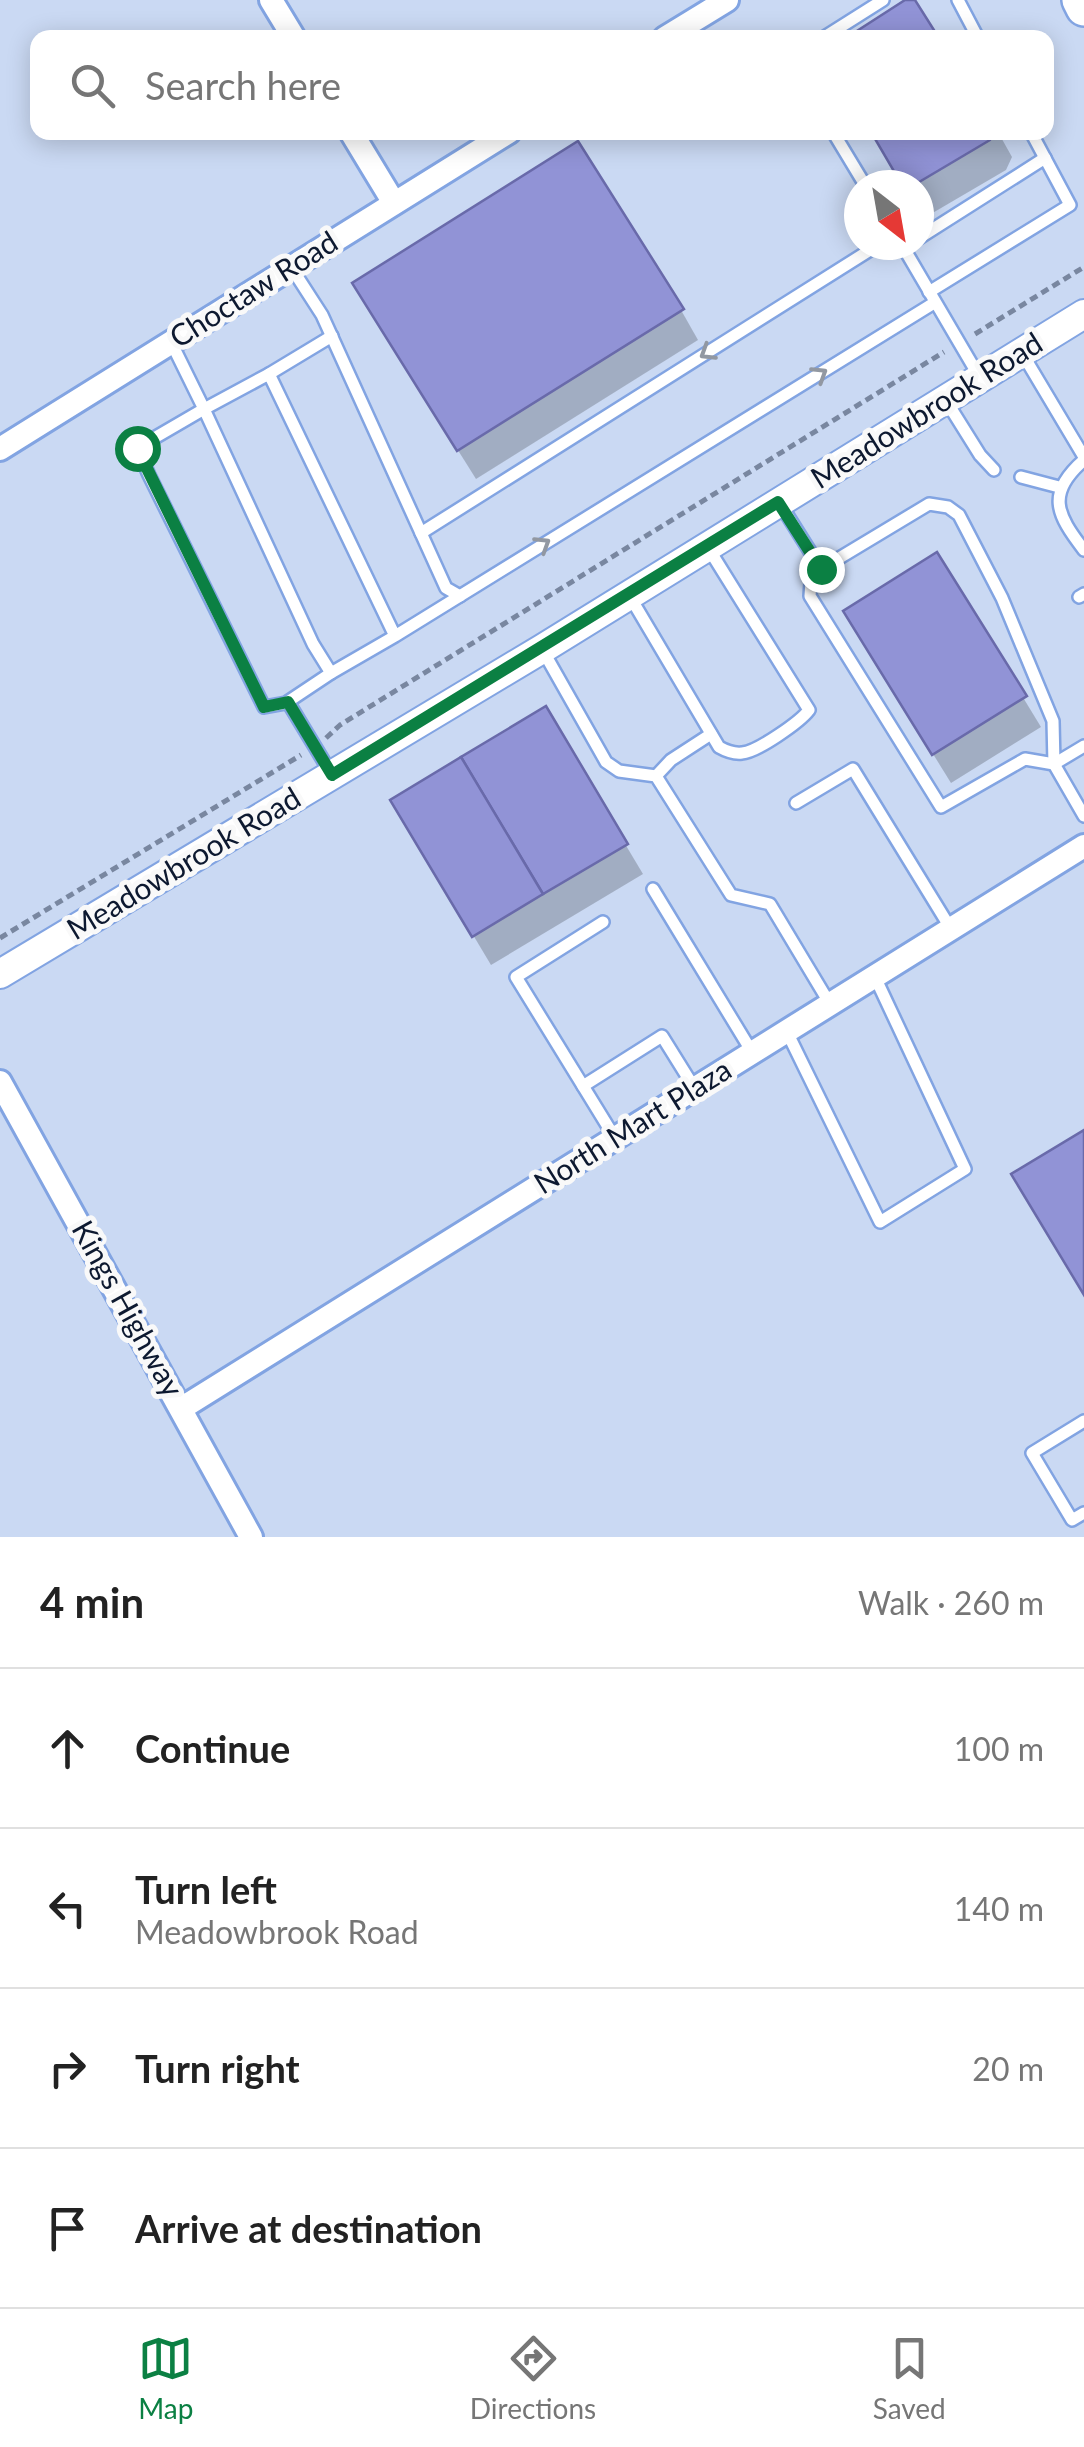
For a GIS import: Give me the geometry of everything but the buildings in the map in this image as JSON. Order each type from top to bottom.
[{"type":"main road","points":[[1080,0],[1084,8]]},
{"type":"street","points":[[271,0],[289,30]]},
{"type":"street","points":[[678,30],[727,0]]},
{"type":"street","points":[[356,140],[394,203]]},
{"type":"street","name":"Choctaw Road","points":[[0,448],[497,140]]},
{"type":"street","name":"Meadowbrook Road","points":[[0,974],[542,649],[1084,314]]},
{"type":"street","name":"North Mart Plaza","points":[[182,1408],[1084,846]]},
{"type":"street","name":"Kings Highway","points":[[0,1082],[251,1537]]},
{"type":"lane","points":[[836,30],[884,0]]},
{"type":"lane","points":[[958,0],[974,30]]},
{"type":"lane","points":[[837,140],[856,170]]},
{"type":"lane","points":[[332,336],[137,448],[264,707],[288,702],[396,636],[932,298],[1070,205],[1035,140]]},
{"type":"lane","points":[[934,228],[1045,158]]},
{"type":"lane","points":[[422,533],[854,260]]},
{"type":"lane","points":[[912,260],[980,378]]},
{"type":"lane","points":[[292,267],[332,336],[446,588],[460,596]]},
{"type":"lane","points":[[171,342],[313,644],[331,673]]},
{"type":"lane","points":[[1022,352],[1084,458],[1060,488],[1059,510],[1084,550]]},
{"type":"lane","points":[[268,374],[396,636]]},
{"type":"lane","points":[[945,399],[994,470]]},
{"type":"lane","points":[[1022,477],[1060,488]]},
{"type":"lane","points":[[778,502],[821,569]]},
{"type":"lane","points":[[1084,746],[1054,764],[1025,759],[941,807],[810,596],[812,582],[821,569],[929,504],[948,507],[959,516],[1002,598],[1053,721],[1054,764],[1084,816]]},
{"type":"lane","points":[[629,595],[718,747],[746,754],[802,719],[810,710],[707,546]]},
{"type":"lane","points":[[542,649],[606,762],[619,771],[656,776]]},
{"type":"lane","points":[[288,702],[332,775]]},
{"type":"lane","points":[[656,776],[671,760],[710,734]]},
{"type":"lane","points":[[796,803],[852,769],[951,929]]},
{"type":"lane","points":[[656,776],[731,895],[770,904],[830,1004]]},
{"type":"lane","points":[[654,889],[752,1053]]},
{"type":"lane","points":[[603,922],[516,977],[615,1138]]},
{"type":"lane","points":[[787,1032],[880,1222],[966,1169],[875,977]]},
{"type":"lane","points":[[583,1086],[662,1036],[695,1089]]},
{"type":"lane","points":[[1084,1422],[1032,1453],[1072,1520],[1084,1513]]},
{"type":"path","points":[[980,331],[1084,267]]},
{"type":"path","points":[[331,735],[340,725],[935,358]]},
{"type":"path","points":[[0,938],[298,758]]},
{"type":"route","points":[[137,448],[264,707],[288,702],[332,775],[778,502],[821,569]]}]
